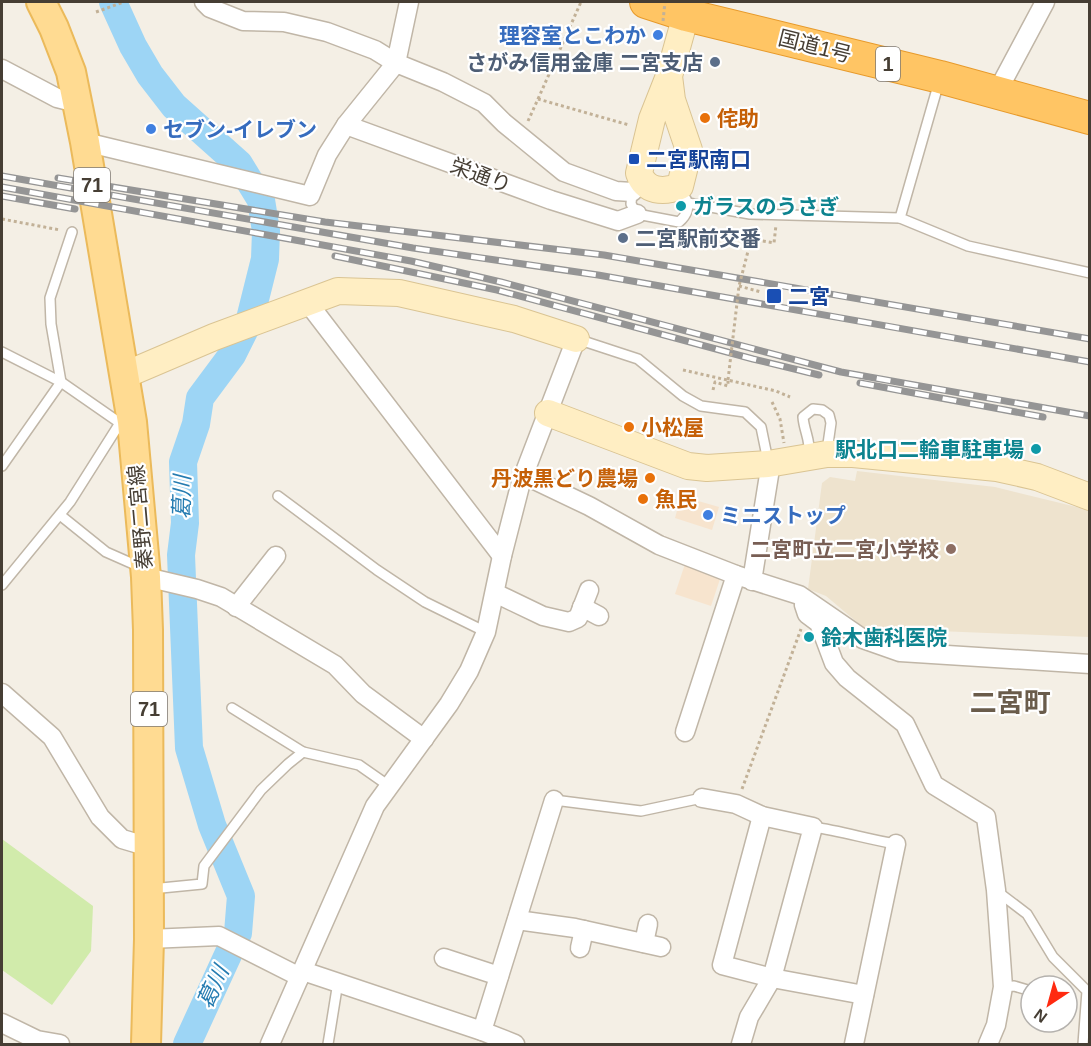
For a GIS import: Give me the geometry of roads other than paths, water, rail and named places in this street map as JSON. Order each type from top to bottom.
[{"type":"highway","name":"国道1号","points":[[675,9],[1089,118]]},
{"type":"main road","name":"秦野二宮線","points":[[41,2],[71,72],[85,142],[125,375],[126,422],[151,576],[148,630],[149,939],[146,1044]]},
{"type":"street","points":[[204,2],[210,8],[243,21],[284,22],[327,32],[375,50],[396,63],[443,82],[484,103],[564,172],[616,191],[637,187],[684,194],[689,150],[672,100],[669,76],[675,9]]},
{"type":"street","points":[[85,142],[310,196],[327,155],[346,125],[396,63],[409,2]]},
{"type":"street","points":[[997,92],[1045,2]]},
{"type":"street","points":[[2,69],[57,98],[77,102]]},
{"type":"street","points":[[637,187],[643,123],[669,76]]},
{"type":"street","points":[[643,123],[657,114],[667,114],[678,124],[684,134]]},
{"type":"street","name":"栄通り","points":[[346,125],[551,200],[618,221],[637,214]]},
{"type":"street","points":[[125,375],[338,291],[399,293],[513,319],[576,339],[524,475],[502,556],[486,632],[469,671],[449,704],[375,806],[270,1044]]},
{"type":"street","points":[[304,305],[502,556]]},
{"type":"street","points":[[548,412],[688,466],[707,468],[797,456],[853,454],[997,468],[1037,477],[1089,497]]},
{"type":"street","points":[[685,732],[711,657],[721,619],[744,578],[769,475],[797,456]]},
{"type":"street","points":[[524,475],[589,506],[659,545],[744,578],[800,595],[863,639],[900,652],[1089,664]]},
{"type":"street","points":[[236,607],[276,556]]},
{"type":"street","points":[[151,576],[221,597],[335,665],[363,694],[423,739]]},
{"type":"street","points":[[495,593],[543,616],[569,622],[578,618],[589,590]]},
{"type":"street","points":[[800,595],[807,614],[819,623],[834,663],[847,678],[905,724],[934,785],[986,817],[996,890],[1003,987],[996,1025],[988,1044]]},
{"type":"street","points":[[582,607],[599,616]]},
{"type":"street","points":[[2,693],[52,737],[100,817],[122,839],[149,847]]},
{"type":"street","points":[[702,798],[736,804],[762,816],[813,826],[772,978],[749,1017],[741,1044]]},
{"type":"street","points":[[482,1031],[554,800]]},
{"type":"street","points":[[762,816],[722,965],[772,978],[864,995]]},
{"type":"street","points":[[854,1044],[896,844]]},
{"type":"street","points":[[517,920],[582,939],[653,945],[648,924]]},
{"type":"street","points":[[149,939],[219,936],[257,956],[302,974],[338,982],[515,1044]]},
{"type":"street","points":[[444,958],[499,976]]},
{"type":"street","points":[[2,1023],[37,1040],[60,1044]]},
{"type":"lane","points":[[900,218],[940,77]]},
{"type":"lane","points":[[637,187],[631,204],[637,214],[680,222],[686,215],[684,194],[750,214],[900,218],[968,246],[1089,273]]},
{"type":"lane","points":[[2,466],[61,382],[51,324],[50,298],[72,232]]},
{"type":"lane","points":[[576,339],[638,359],[683,396],[700,406],[745,412],[797,456]]},
{"type":"lane","points":[[2,352],[61,382],[126,422],[70,502],[2,585]]},
{"type":"lane","points":[[278,496],[377,570],[425,602],[486,632]]},
{"type":"lane","points":[[60,515],[106,552],[151,576]]},
{"type":"lane","points":[[231,708],[303,752],[359,765],[389,786]]},
{"type":"lane","points":[[148,889],[202,884],[204,866],[261,790],[303,752]]},
{"type":"lane","points":[[554,800],[641,811],[702,798]]},
{"type":"lane","points":[[813,826],[896,844]]},
{"type":"lane","points":[[996,890],[1027,914],[1053,957],[1087,991],[1083,1044]]},
{"type":"lane","points":[[328,1044],[338,982]]},
{"type":"lane","points":[[1003,987],[1019,987]]},
{"type":"waterway","name":"葛川","points":[[113,2],[133,46],[150,75],[174,106],[239,164],[261,200],[266,231],[265,259],[250,319],[232,355],[200,398],[196,424],[183,462],[185,523],[181,555],[189,748],[212,825],[241,896],[238,933],[187,1044]]},
{"type":"railway","points":[[2,176],[413,248],[598,275],[1090,362]]},
{"type":"railway","points":[[58,178],[325,222],[604,255],[1090,339]]},
{"type":"railway","points":[[2,187],[411,261],[501,282],[841,372],[1090,416]]},
{"type":"railway","points":[[2,196],[75,209]]},
{"type":"railway","points":[[335,256],[497,290],[819,375]]},
{"type":"railway","points":[[860,383],[1043,417]]},
{"type":"place","name":"理容室とこわか","points":[[658,35]]},
{"type":"place","name":"さがみ信用金庫 二宮支店","points":[[715,62]]},
{"type":"place","name":"侘助","points":[[705,118]]},
{"type":"place","name":"セブン-イレブン","points":[[151,129]]},
{"type":"place","name":"二宮駅南口","points":[[634,159]]},
{"type":"place","name":"ガラスのうさぎ","points":[[681,206]]},
{"type":"place","name":"二宮駅前交番","points":[[623,238]]},
{"type":"place","name":"二宮","points":[[774,296]]},
{"type":"place","name":"小松屋","points":[[629,427]]},
{"type":"place","name":"駅北口二輪車駐車場","points":[[1036,449]]},
{"type":"place","name":"丹波黒どり農場","points":[[650,478]]},
{"type":"place","name":"魚民","points":[[643,499]]},
{"type":"place","name":"ミニストップ","points":[[708,515]]},
{"type":"place","name":"二宮町立二宮小学校","points":[[951,549]]},
{"type":"place","name":"鈴木歯科医院","points":[[809,637]]},
{"type":"district","name":"二宮町","points":[[1010,703]]}]
